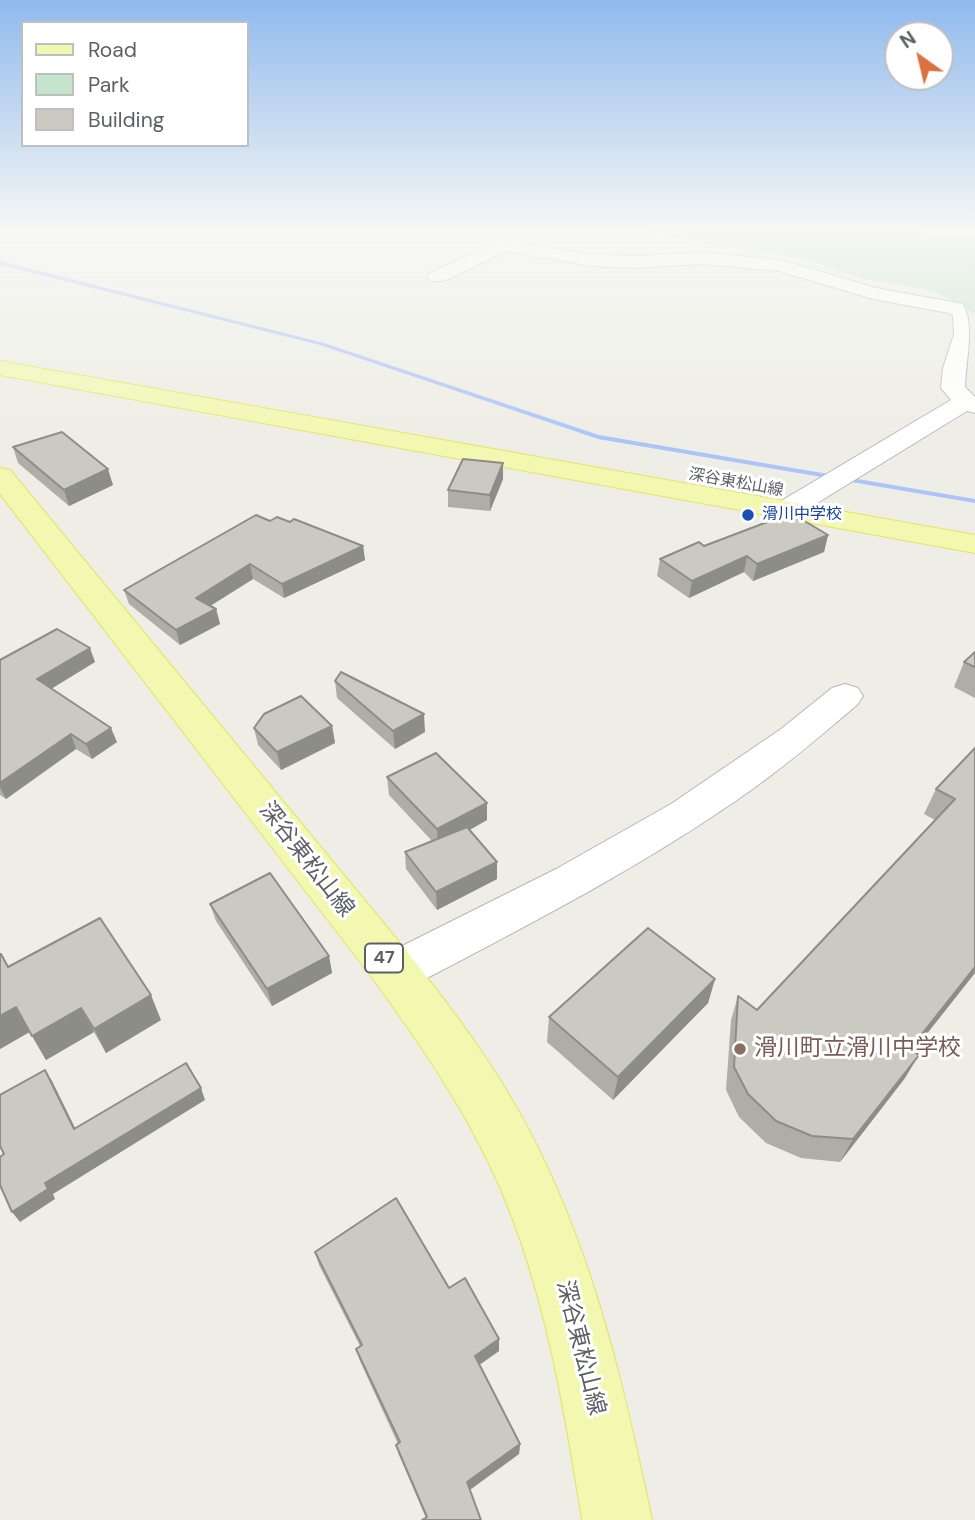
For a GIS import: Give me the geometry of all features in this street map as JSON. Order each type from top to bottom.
[{"type":"main road","name":"深谷東松山線","points":[[0,354],[817,490],[975,525]]},
{"type":"main road","name":"深谷東松山線","points":[[0,368],[817,490],[975,544]]},
{"type":"main road","name":"深谷東松山線","points":[[0,476],[395,972],[473,1082],[517,1163],[559,1261],[590,1372],[617,1520]]},
{"type":"street","points":[[817,490],[971,404],[953,388],[956,364],[969,342],[971,318],[966,312],[956,308],[917,301]]},
{"type":"street","points":[[395,972],[578,879],[742,779],[802,734],[845,696]]},
{"type":"green space","points":[[952,301],[975,301],[975,314]]},
{"type":"building","points":[[62,432],[108,469],[64,490],[13,447]]},
{"type":"building","points":[[463,459],[503,463],[490,495],[448,490]]},
{"type":"building","points":[[791,513],[828,535],[757,564],[747,556],[692,581],[660,559],[699,542],[704,546]]},
{"type":"building","points":[[256,515],[270,521],[277,517],[290,522],[294,519],[363,546],[282,584],[250,564],[196,598],[216,609],[176,630],[124,590]]},
{"type":"building","points":[[57,629],[90,648],[37,679],[111,728],[86,744],[71,734],[0,783],[0,660]]},
{"type":"building","points":[[975,652],[975,667],[964,662]]},
{"type":"building","points":[[341,672],[424,714],[393,731],[335,681]]},
{"type":"building","points":[[301,696],[332,726],[277,752],[254,728],[264,714]]},
{"type":"building","points":[[975,748],[975,967],[910,1049],[919,1055],[853,1139],[812,1136],[776,1121],[748,1094],[734,1067],[738,996],[757,1010],[955,799],[936,789]]},
{"type":"building","points":[[436,753],[487,803],[437,829],[387,777]]},
{"type":"building","points":[[467,827],[497,862],[436,892],[405,852]]},
{"type":"building","points":[[270,873],[329,956],[267,989],[210,904]]},
{"type":"building","points":[[100,918],[151,995],[94,1029],[81,1008],[32,1036],[16,1007],[0,1016],[0,954],[8,967]]},
{"type":"building","points":[[648,928],[715,979],[618,1077],[549,1017]]},
{"type":"building","points":[[186,1063],[201,1088],[45,1183],[48,1189],[12,1212],[0,1185],[0,1157],[4,1154],[0,1146],[0,1095],[45,1070],[74,1129]]},
{"type":"building","points":[[396,1198],[449,1288],[465,1278],[499,1339],[475,1356],[520,1444],[467,1482],[481,1520],[422,1520],[427,1517],[396,1445],[400,1442],[356,1349],[362,1345],[315,1252]]},
{"type":"waterway","points":[[151,301],[322,344],[598,437],[975,501]]},
{"type":"place","name":"滑川中学校","points":[[748,515]]},
{"type":"place","name":"滑川町立滑川中学校","points":[[740,1049]]}]
